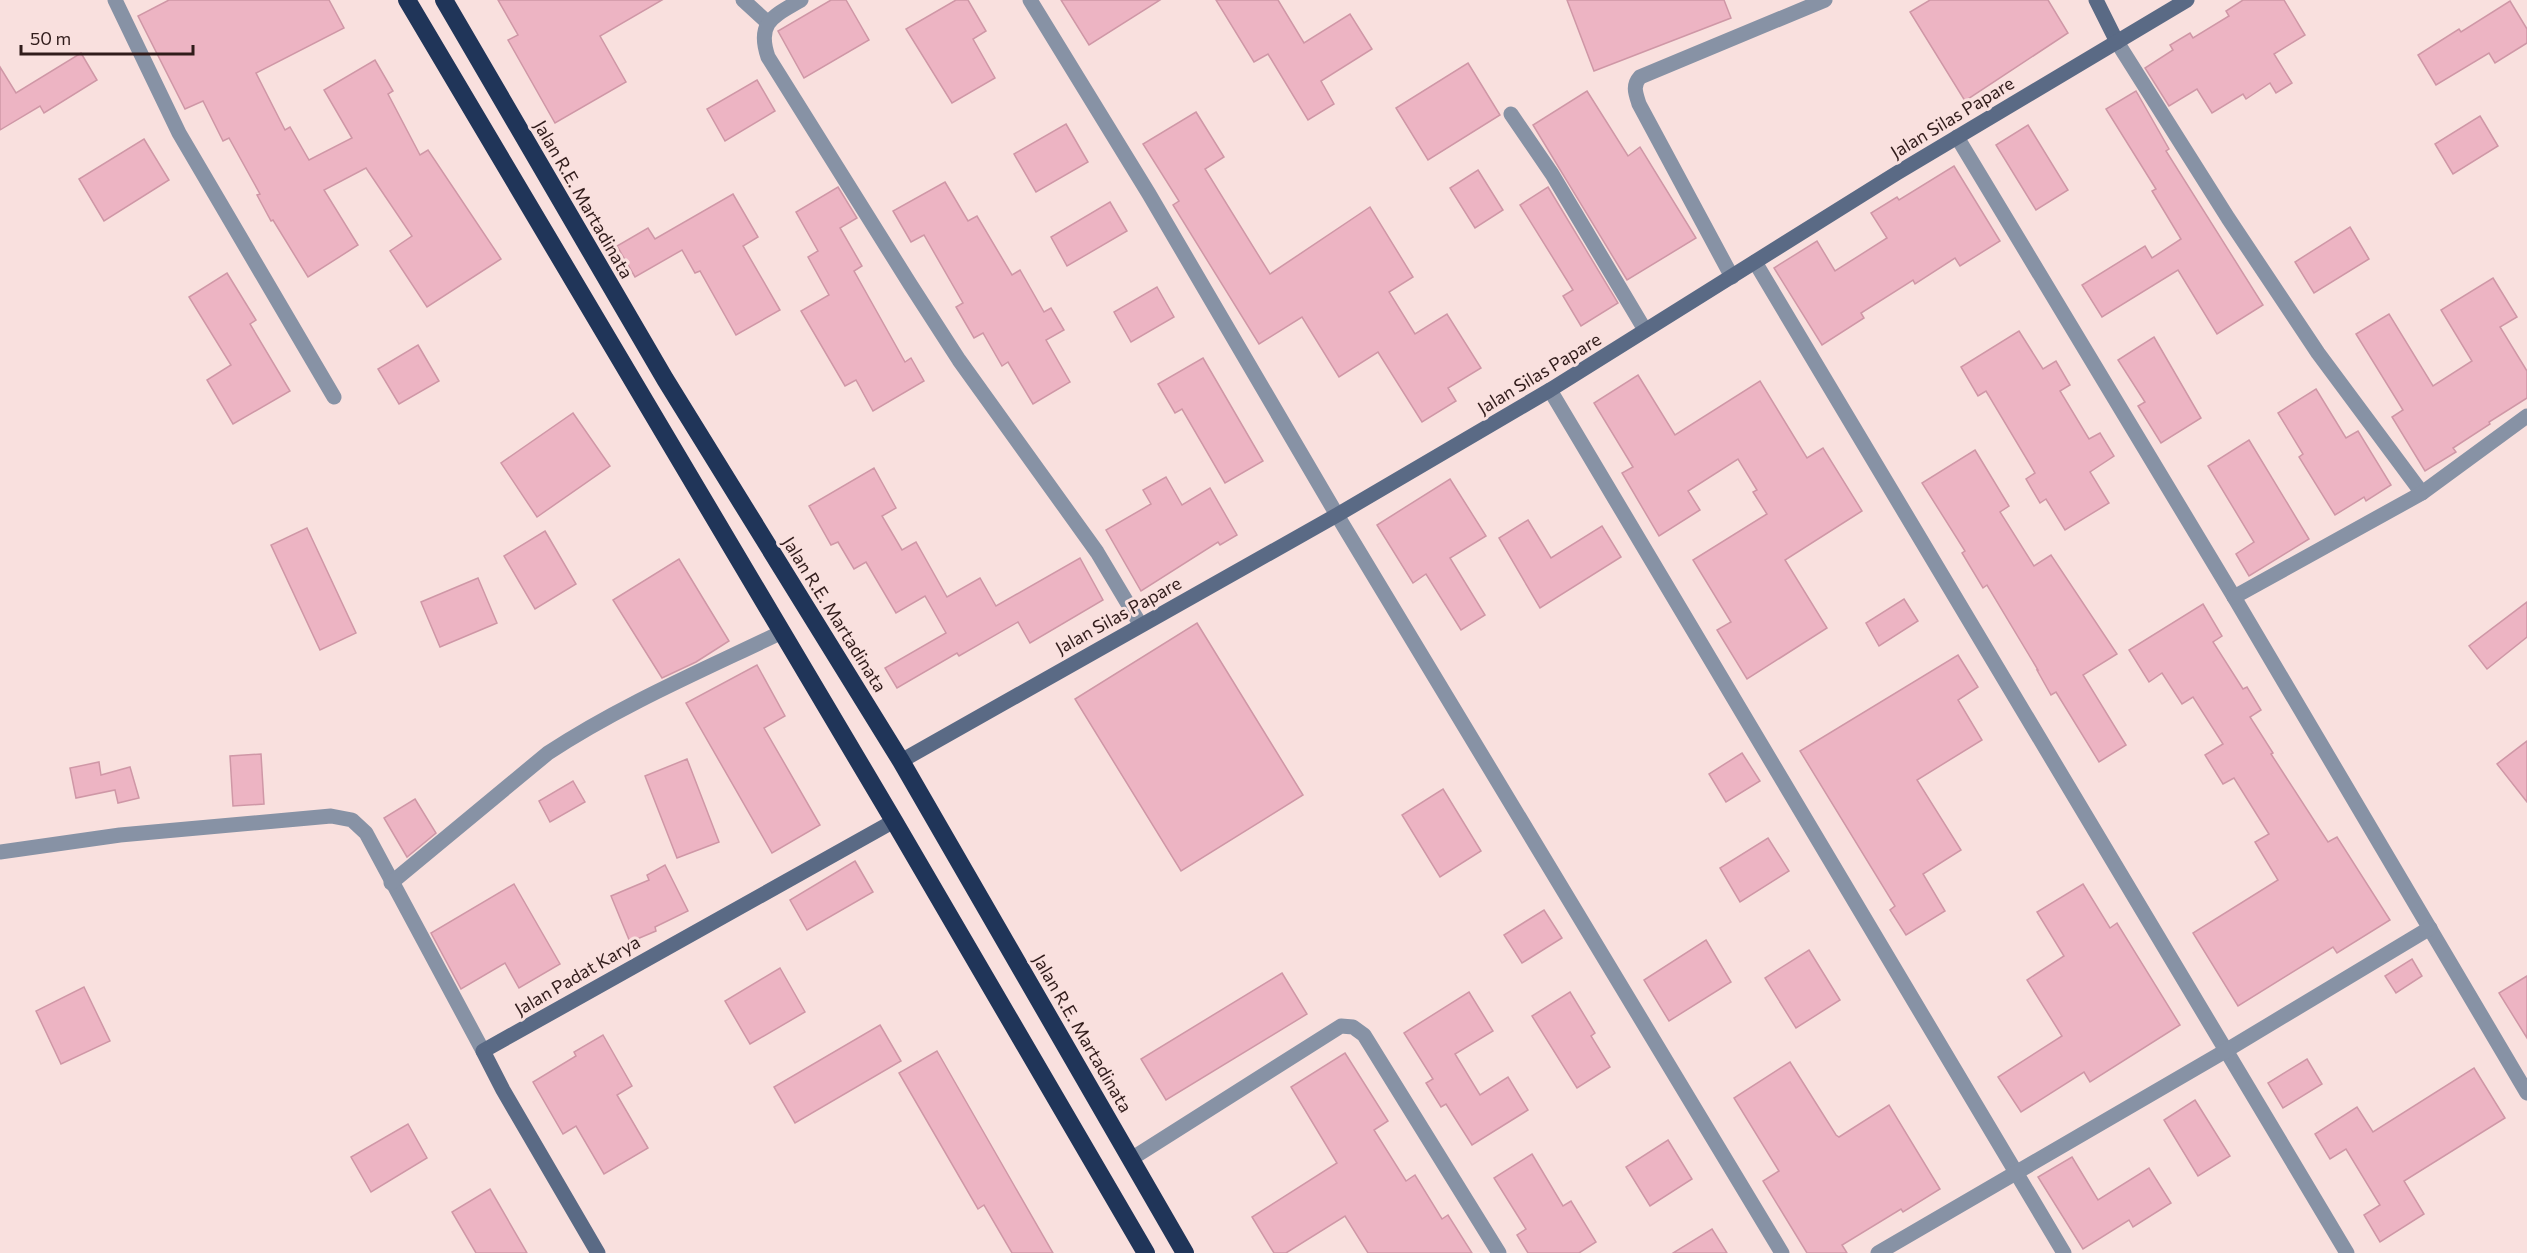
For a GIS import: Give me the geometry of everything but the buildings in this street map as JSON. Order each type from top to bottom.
[{"type":"highway","points":[[407,0],[894,821],[1146,1253]]},
{"type":"highway","name":"Jalan R.E. Martadinata","points":[[444,0],[665,380],[901,761],[1185,1253]]},
{"type":"highway","points":[[483,128],[508,111]]},
{"type":"street","points":[[115,0],[179,133],[334,397]]},
{"type":"street","points":[[743,0],[767,22]]},
{"type":"street","points":[[801,0],[767,22],[763,39],[768,57],[928,313],[959,360],[1097,552],[1140,624]]},
{"type":"street","points":[[1030,0],[1149,194],[1337,515],[1782,1253]]},
{"type":"street","points":[[1732,277],[1639,104],[1634,89],[1636,82],[1640,77],[1823,0]]},
{"type":"street","points":[[2096,0],[2117,42],[2228,218],[2318,353],[2422,493]]},
{"type":"street","name":"Jalan Silas Papare","points":[[901,761],[1140,624],[1337,515],[1550,390],[1957,137],[2187,0]]},
{"type":"street","points":[[1511,114],[1552,174],[1646,330]]},
{"type":"street","points":[[1957,137],[2234,597],[2527,1094]]},
{"type":"street","points":[[1755,262],[2347,1253]]},
{"type":"street","points":[[1550,390],[2064,1253]]},
{"type":"street","points":[[2234,597],[2422,493],[2527,416]]},
{"type":"street","points":[[391,883],[556,748],[638,702],[782,632]]},
{"type":"street","points":[[0,852],[120,835],[344,817],[352,820],[366,834],[503,1090],[598,1253]]},
{"type":"street","name":"Jalan Padat Karya","points":[[483,1051],[894,821]]},
{"type":"street","points":[[1878,1253],[2227,1050],[2430,928]]},
{"type":"street","points":[[1131,1159],[1341,1026],[1353,1027],[1364,1035],[1499,1253]]}]
